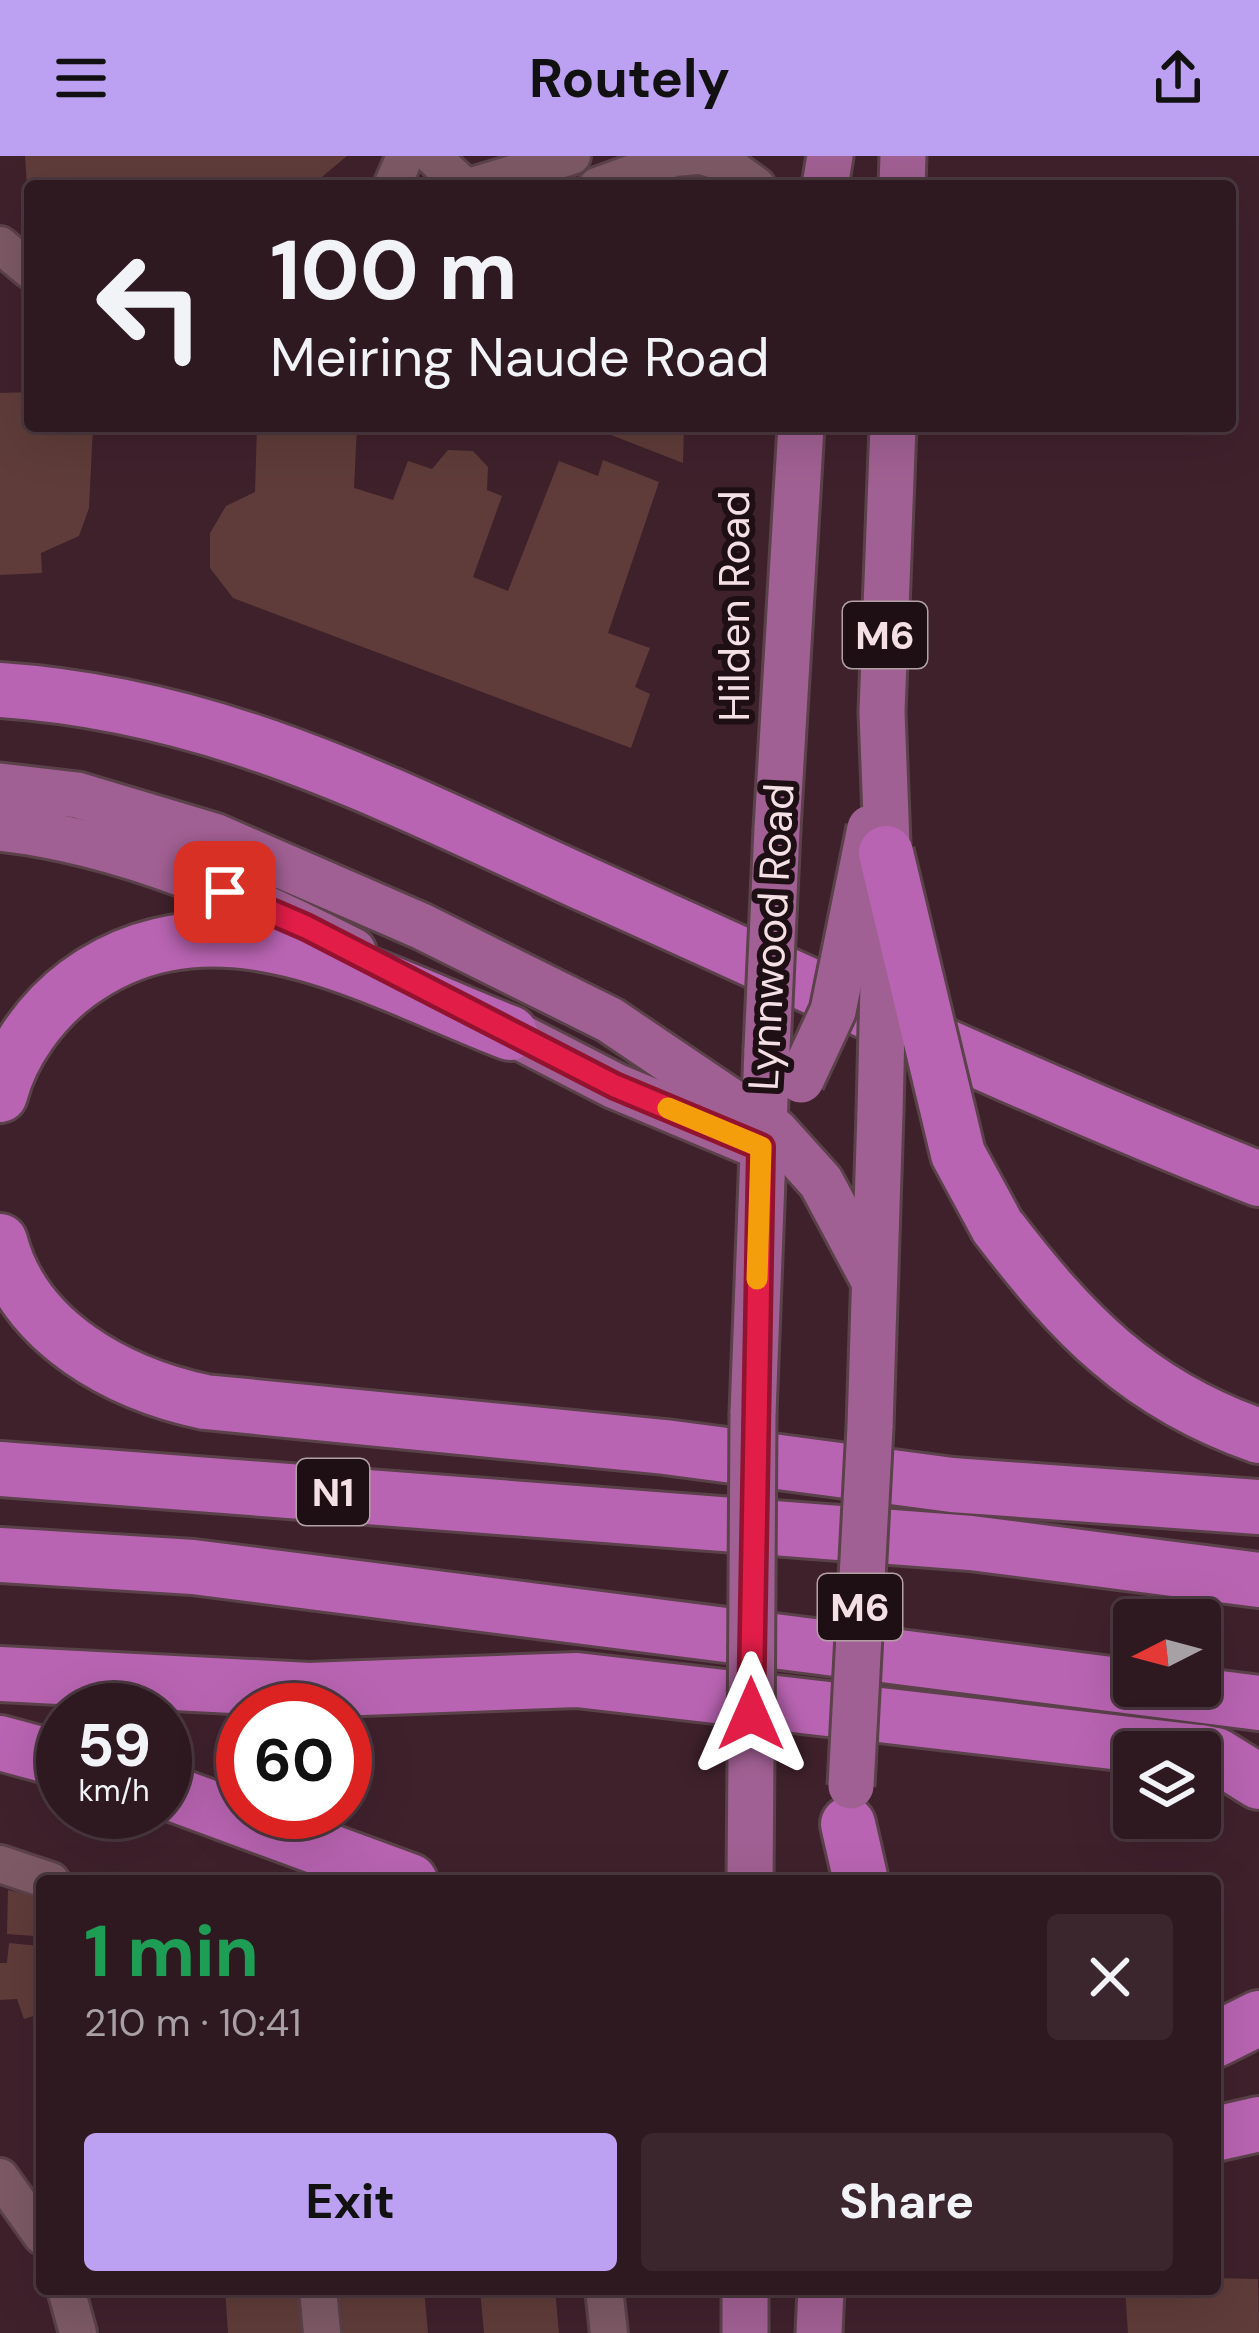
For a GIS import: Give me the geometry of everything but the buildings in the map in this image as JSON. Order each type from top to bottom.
[{"type":"highway","points":[[0,690],[80,695],[290,750],[1111,1121],[1259,1179]]},
{"type":"highway","points":[[881,842],[958,1154],[997,1226],[1090,1338],[1140,1376],[1259,1436]]},
{"type":"highway","points":[[0,1095],[25,1041],[72,988],[108,962],[183,937],[277,943],[510,1033]]},
{"type":"highway","points":[[0,1241],[41,1314],[108,1370],[152,1391],[206,1402],[665,1447],[952,1485],[1259,1507]]},
{"type":"highway","name":"N1","points":[[0,1469],[971,1543],[1259,1580]]},
{"type":"highway","points":[[971,1543],[1259,1541]]},
{"type":"highway","name":"N1","points":[[0,1555],[193,1567],[1259,1702]]},
{"type":"highway","points":[[0,1674],[308,1690],[577,1680],[1113,1742]]},
{"type":"highway","points":[[0,1743],[36,1753]]},
{"type":"highway","points":[[1221,1758],[1259,1782]]},
{"type":"highway","points":[[192,1801],[394,1875]]},
{"type":"highway","points":[[849,1805],[860,1875]]},
{"type":"highway","points":[[1221,2037],[1259,2018]]},
{"type":"highway","points":[[1221,2133],[1259,2124]]},
{"type":"main road","name":"Lynnwood Road","points":[[750,1875],[753,1413],[778,808],[801,432]]},
{"type":"main road","name":"M6","points":[[844,1875],[870,1427],[880,1112],[882,712],[893,432]]},
{"type":"main road","points":[[0,786],[77,795],[214,836],[421,926],[610,1020],[766,1133],[821,1182],[874,1281]]},
{"type":"main road","points":[[0,828],[54,834],[185,874],[306,927],[615,1086],[766,1133]]},
{"type":"main road","points":[[766,1133],[802,1080],[832,1011],[881,842]]},
{"type":"main road","points":[[745,2295],[745,2333]]},
{"type":"main road","points":[[819,2333],[821,2295]]},
{"type":"street","points":[[432,156],[461,180]]},
{"type":"street","points":[[489,180],[572,156]]},
{"type":"street","points":[[614,180],[674,158],[699,156],[724,164],[748,180]]},
{"type":"street","points":[[0,245],[24,265]]},
{"type":"street","name":"Hilden Road","points":[[778,808],[780,432]]},
{"type":"street","points":[[0,671],[80,695]]},
{"type":"street","points":[[0,1864],[36,1876]]},
{"type":"street","points":[[21,2189],[36,2223]]},
{"type":"street","points":[[68,2295],[78,2333]]},
{"type":"street","points":[[319,2295],[322,2333]]},
{"type":"street","points":[[605,2295],[609,2333]]},
{"type":"slow traffic","points":[[668,1108],[761,1147],[757,1279]]},
{"type":"route","points":[[225,892],[306,927],[615,1086],[761,1147],[751,1714]]}]
